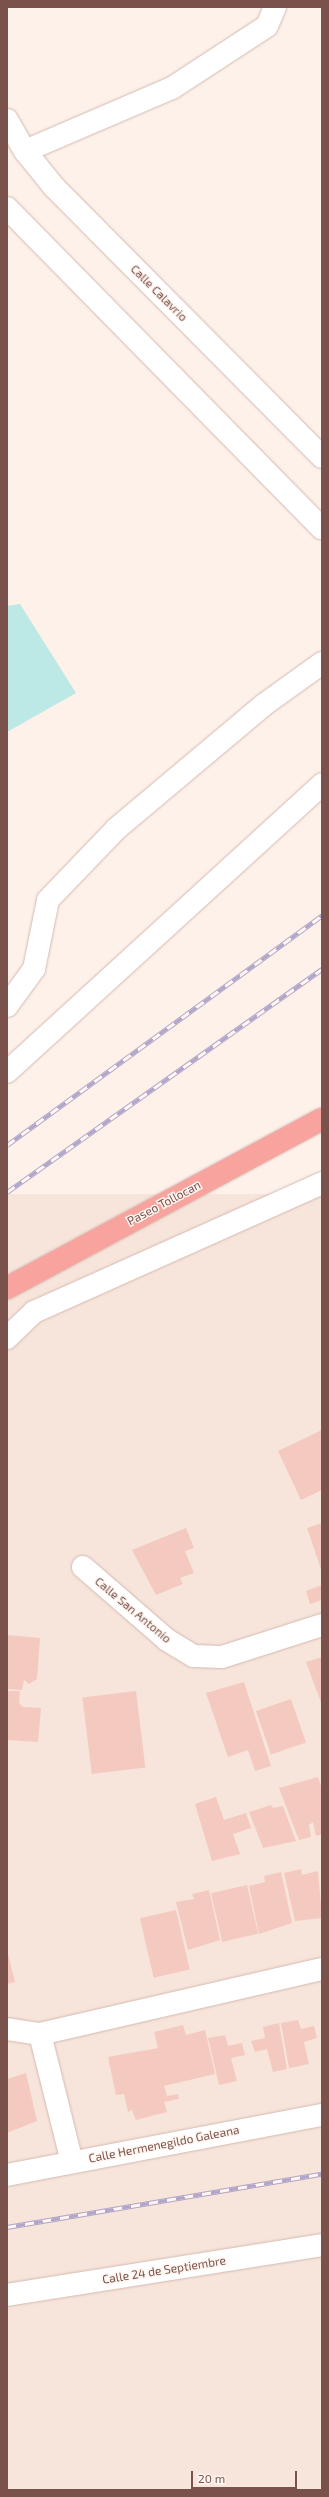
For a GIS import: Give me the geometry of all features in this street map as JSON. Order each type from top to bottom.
[{"type":"highway","name":"Paseo Tollocan","points":[[7,1288],[322,1119]]},
{"type":"street","points":[[24,151],[172,88],[267,26],[276,7]]},
{"type":"street","name":"Calle Calavrio","points":[[7,120],[24,151],[54,187],[322,457]]},
{"type":"street","points":[[7,208],[322,528]]},
{"type":"street","points":[[7,1006],[34,969],[48,900],[116,829],[265,704],[322,663]]},
{"type":"street","points":[[7,1072],[322,784]]},
{"type":"street","points":[[7,1338],[34,1312],[322,1183]]},
{"type":"street","name":"Calle San Antonio","points":[[83,1567],[167,1640],[194,1656],[222,1657],[322,1625]]},
{"type":"street","points":[[7,2029],[40,2034],[322,1969]]},
{"type":"street","points":[[40,2034],[72,2162]]},
{"type":"street","name":"Calle Hermenegildo Galeana","points":[[7,2175],[322,2115]]},
{"type":"street","name":"Calle 24 de Septiembre","points":[[7,2295],[322,2244]]},
{"type":"shaded area","points":[[7,1194],[322,1194],[322,2490],[7,2490]]},
{"type":"water","points":[[20,604],[76,693],[7,732],[7,606]]},
{"type":"building","points":[[322,1430],[322,1490],[301,1500],[278,1451]]},
{"type":"building","points":[[322,1523],[322,1572],[307,1528]]},
{"type":"building","points":[[186,1528],[194,1548],[185,1551],[194,1573],[180,1578],[183,1584],[156,1595],[132,1550]]},
{"type":"building","points":[[322,1585],[322,1600],[310,1604],[306,1591]]},
{"type":"building","points":[[7,1635],[40,1638],[37,1679],[29,1684],[24,1680],[22,1690],[7,1689]]},
{"type":"building","points":[[322,1657],[322,1705],[306,1662]]},
{"type":"building","points":[[244,1682],[271,1766],[255,1771],[248,1750],[228,1757],[206,1693]]},
{"type":"building","points":[[7,1691],[20,1691],[19,1703],[23,1707],[41,1708],[38,1742],[7,1740]]},
{"type":"building","points":[[136,1691],[145,1767],[92,1774],[82,1698]]},
{"type":"building","points":[[291,1699],[306,1742],[271,1755],[256,1711]]},
{"type":"building","points":[[318,1777],[322,1789],[322,1834],[316,1836],[313,1822],[309,1825],[311,1837],[299,1840],[279,1788]]},
{"type":"building","points":[[216,1797],[224,1820],[246,1813],[251,1828],[233,1834],[240,1854],[212,1861],[195,1804]]},
{"type":"building","points":[[271,1805],[273,1808],[283,1806],[296,1841],[263,1848],[249,1812]]},
{"type":"building","points":[[301,1869],[302,1875],[318,1871],[322,1918],[295,1921],[284,1873]]},
{"type":"building","points":[[281,1872],[292,1923],[259,1934],[249,1886],[265,1882],[264,1876]]},
{"type":"building","points":[[247,1885],[258,1934],[222,1942],[211,1893]]},
{"type":"building","points":[[209,1890],[220,1940],[188,1950],[176,1902],[194,1899],[192,1894]]},
{"type":"building","points":[[176,1910],[190,1969],[154,1978],[140,1918]]},
{"type":"building","points":[[7,1950],[15,1982],[7,1984]]},
{"type":"building","points":[[298,2020],[301,2029],[314,2026],[317,2038],[304,2042],[309,2064],[289,2068],[281,2023]]},
{"type":"building","points":[[279,2023],[287,2069],[273,2072],[267,2049],[255,2052],[251,2041],[265,2038],[263,2027]]},
{"type":"building","points":[[183,2025],[186,2035],[205,2030],[215,2074],[164,2086],[167,2096],[178,2094],[179,2099],[164,2102],[167,2112],[136,2120],[132,2110],[128,2112],[124,2094],[116,2095],[108,2057],[158,2048],[154,2032]]},
{"type":"building","points":[[225,2035],[228,2046],[242,2043],[245,2055],[231,2058],[237,2081],[219,2085],[208,2038]]},
{"type":"building","points":[[26,2073],[37,2121],[7,2133],[7,2079]]},
{"type":"railway","points":[[7,1145],[322,915]]},
{"type":"railway","points":[[7,1192],[322,969]]},
{"type":"railway","points":[[7,2227],[322,2174]]}]
